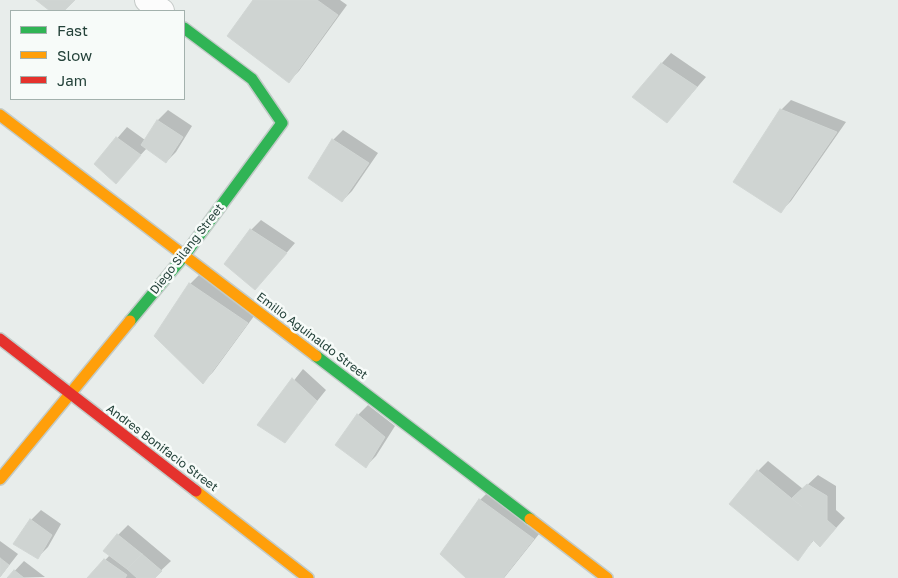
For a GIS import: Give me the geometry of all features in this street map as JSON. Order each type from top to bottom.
[{"type":"street","points":[[147,0],[161,10]]},
{"type":"street","name":"Diego Silang Street","points":[[0,479],[184,256],[282,123],[252,79],[185,29]]},
{"type":"street","name":"Emilio Aguinaldo Street","points":[[0,116],[607,578]]},
{"type":"street","name":"Andres Bonifacio Street","points":[[0,339],[308,578]]},
{"type":"building","points":[[36,0],[75,0],[65,10],[49,10]]},
{"type":"building","points":[[253,0],[317,0],[338,15],[289,83],[227,36]]},
{"type":"building","points":[[661,63],[697,87],[667,123],[632,97]]},
{"type":"building","points":[[780,109],[837,132],[781,213],[733,182]]},
{"type":"building","points":[[157,120],[183,137],[166,163],[141,145]]},
{"type":"building","points":[[116,137],[141,155],[116,184],[94,164]]},
{"type":"building","points":[[332,139],[369,163],[342,202],[308,178]]},
{"type":"building","points":[[250,229],[287,253],[255,290],[224,264]]},
{"type":"building","points":[[189,283],[248,323],[203,384],[154,336]]},
{"type":"building","points":[[292,378],[317,401],[285,443],[257,425]]},
{"type":"building","points":[[357,414],[385,437],[366,468],[335,445]]},
{"type":"building","points":[[757,470],[802,507],[792,498],[807,484],[827,496],[827,520],[836,528],[820,547],[813,540],[798,561],[729,504]]},
{"type":"building","points":[[479,499],[534,539],[503,578],[466,578],[440,554]]},
{"type":"building","points":[[30,519],[52,535],[38,559],[13,544]]},
{"type":"building","points":[[117,534],[142,554],[127,569],[103,551]]},
{"type":"building","points":[[142,554],[162,571],[155,578],[137,578],[127,569]]},
{"type":"building","points":[[0,558],[9,565],[0,577]]},
{"type":"building","points":[[104,559],[127,575],[125,578],[87,578]]},
{"type":"building","points":[[14,570],[24,578],[7,578]]},
{"type":"traffic: fast","points":[[130,321],[184,256],[282,123],[252,79],[185,29]]},
{"type":"traffic: fast","points":[[316,356],[530,519]]},
{"type":"traffic: slow","points":[[0,115],[316,356]]},
{"type":"traffic: slow","points":[[0,479],[130,321]]},
{"type":"traffic: slow","points":[[196,491],[308,578]]},
{"type":"traffic: slow","points":[[530,519],[607,578]]},
{"type":"traffic: jam","points":[[0,339],[196,491]]}]
